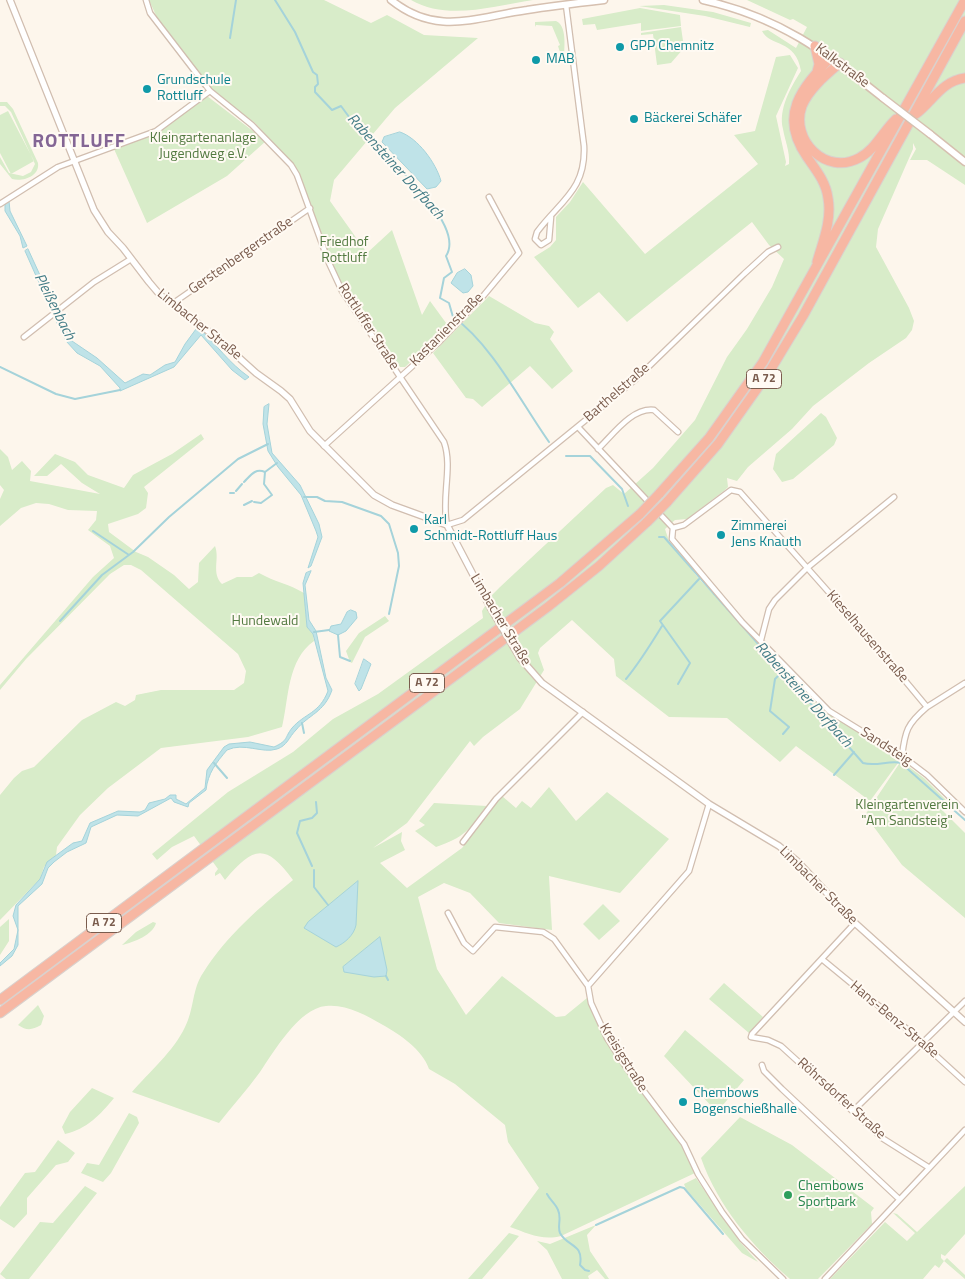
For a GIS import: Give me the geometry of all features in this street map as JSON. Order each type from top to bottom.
[{"type":"highway","name":"A 72","points":[[0,1000],[542,597],[597,553],[640,514],[704,444],[763,362],[813,276],[965,0]]},
{"type":"highway","name":"A 72","points":[[0,1013],[549,606],[599,566],[648,522],[718,444],[772,369],[965,22]]},
{"type":"highway","points":[[815,46],[819,64],[817,72]]},
{"type":"highway","points":[[813,276],[828,222],[828,197],[825,184],[798,143],[792,122],[799,97],[831,56]]},
{"type":"highway","points":[[840,63],[810,92],[802,106],[800,130],[804,140],[814,153],[837,163],[851,162],[860,158],[868,153],[886,129],[903,112]]},
{"type":"highway","points":[[914,115],[928,105],[944,86],[965,78]]},
{"type":"main road","points":[[391,0],[424,20],[459,23],[527,10],[604,0]]},
{"type":"main road","name":"Kalkstraße","points":[[703,0],[751,13],[786,29],[815,46],[831,56],[965,162]]},
{"type":"street","name":"Limbacher Straße","points":[[10,0],[94,210],[108,232],[160,295],[215,336],[256,373],[276,386],[290,399],[310,432],[383,502],[447,525],[490,607],[520,658],[542,683],[709,804],[779,846],[798,863],[855,923],[965,1022]]},
{"type":"street","name":"Rottluffer Straße","points":[[146,0],[150,14],[210,91],[252,125],[291,165],[302,186],[329,263],[342,291],[446,448],[444,513],[447,525]]},
{"type":"street","points":[[551,217],[549,240],[541,245],[537,243],[535,236],[551,217],[576,188],[584,165],[584,146],[566,5]]},
{"type":"street","points":[[2,202],[58,167],[156,131],[210,91]]},
{"type":"street","name":"Kastanienstraße","points":[[324,446],[458,321],[518,253],[489,197]]},
{"type":"street","name":"Gerstenbergerstraße","points":[[172,304],[310,208]]},
{"type":"street","name":"Barthelstraße","points":[[447,525],[462,521],[636,379],[744,274],[768,252],[778,247]]},
{"type":"street","points":[[24,337],[94,282],[131,259]]},
{"type":"street","points":[[598,449],[634,415],[644,410],[654,410],[678,432]]},
{"type":"street","points":[[578,427],[673,528]]},
{"type":"street","name":"Kieselhausenstraße","points":[[673,528],[684,525],[731,490],[737,490],[872,641],[927,707]]},
{"type":"street","points":[[761,640],[769,609],[775,600],[807,568],[894,498]]},
{"type":"street","name":"Sandsteig","points":[[673,528],[671,536],[674,544],[736,614],[828,711],[902,756],[927,775],[965,812]]},
{"type":"street","points":[[902,756],[908,726],[927,707],[965,683]]},
{"type":"street","points":[[463,842],[496,799],[583,712]]},
{"type":"street","points":[[448,913],[464,943],[473,951],[495,927],[527,930],[550,935],[588,986],[689,871],[709,804]]},
{"type":"street","points":[[823,960],[855,923]]},
{"type":"street","name":"Röhrsdorfer Straße","points":[[823,960],[765,1018],[752,1037],[781,1046],[882,1138],[928,1168]]},
{"type":"street","name":"Hans-Benz-Straße","points":[[823,960],[965,1082]]},
{"type":"street","name":"Kreisigstraße","points":[[588,986],[591,1003],[607,1038],[628,1070],[684,1144],[698,1174],[717,1204],[742,1239],[783,1279]]},
{"type":"street","points":[[853,1111],[965,1001]]},
{"type":"street","points":[[762,1065],[764,1072],[899,1199]]},
{"type":"street","points":[[825,1279],[965,1130]]},
{"type":"green space","name":"Friedhof Rottluff","points":[[149,0],[324,0],[371,23],[387,15],[424,35],[478,38],[395,108],[334,180],[330,201],[367,253],[392,230],[422,315],[430,301],[449,327],[405,367],[400,367],[379,335],[378,337],[354,304],[350,305],[330,263],[299,175],[292,163],[255,123],[212,90],[159,22]]},
{"type":"green space","points":[[411,0],[533,0],[455,11],[440,10]]},
{"type":"green space","points":[[747,0],[965,0],[965,185],[927,160],[910,160],[916,149],[913,143],[913,149],[878,229],[876,247],[909,308],[914,321],[912,330],[906,338],[869,363],[813,406],[792,429],[748,467],[737,481],[727,478],[728,487],[725,490],[687,519],[675,520],[665,529],[669,541],[699,579],[830,713],[901,759],[870,801],[796,746],[780,762],[727,718],[669,717],[616,676],[614,659],[572,620],[540,648],[538,653],[544,670],[520,709],[474,746],[470,741],[407,823],[373,848],[402,832],[401,841],[405,850],[380,863],[407,888],[462,848],[502,796],[516,808],[522,801],[531,808],[549,787],[576,821],[607,792],[669,839],[620,893],[549,876],[552,930],[499,923],[470,893],[444,883],[418,897],[437,969],[466,1015],[502,976],[556,1017],[565,1016],[587,998],[610,1044],[671,1127],[695,1173],[561,1236],[547,1238],[510,1227],[539,1188],[508,1142],[505,1125],[455,1084],[429,1069],[422,1055],[403,1038],[356,1011],[326,1006],[306,1014],[279,1043],[255,1079],[219,1123],[132,1092],[168,1053],[180,1036],[190,1014],[199,979],[212,959],[245,922],[293,880],[274,859],[259,853],[251,855],[225,880],[220,873],[215,876],[218,869],[194,836],[172,847],[157,860],[152,854],[228,792],[293,752],[333,719],[378,694],[483,618],[482,611],[491,596],[606,488],[613,485],[624,494],[653,468],[695,420],[727,357],[747,329],[772,287],[784,259],[769,245],[752,222],[627,322],[599,292],[578,308],[534,257],[550,247],[556,240],[556,217],[570,202],[583,182],[645,254],[758,164],[734,135],[755,131],[776,57],[790,55],[798,68],[776,116],[786,162],[785,166],[789,164],[782,114],[790,91],[801,71],[798,61],[789,48],[771,40],[762,31],[768,30],[796,48],[807,27],[793,19],[790,20]]},
{"type":"green space","points":[[664,5],[713,12],[751,23],[750,27],[705,16],[639,6]]},
{"type":"green space","points":[[640,8],[680,15],[681,26],[641,31],[641,23],[597,30],[595,24],[583,25],[582,19]]},
{"type":"green space","points":[[556,21],[560,24],[564,34],[564,65],[558,46],[560,45],[552,26],[536,25],[535,27],[535,22]]},
{"type":"green space","points":[[681,27],[684,48],[671,63],[657,65],[653,34],[641,35],[641,33]]},
{"type":"green space","name":"Kleingartenanlage Jugendweg e.V.","points":[[207,96],[266,141],[227,176],[147,223],[114,149],[160,131]]},
{"type":"green space","points":[[0,102],[7,102],[13,109],[38,163],[38,168],[34,175],[26,179],[12,179],[0,164],[0,157],[9,173],[23,176],[31,172],[35,164],[11,112],[5,106],[0,106]]},
{"type":"green space","points":[[8,111],[34,161],[11,174],[0,153],[0,115]]},
{"type":"green space","points":[[489,296],[535,323],[549,326],[554,332],[550,339],[573,371],[552,389],[530,366],[482,407],[473,399],[466,398],[433,353]]},
{"type":"green space","points":[[821,413],[826,417],[837,438],[834,445],[793,479],[782,482],[773,469],[776,454]]},
{"type":"green space","name":"Hundewald","points":[[201,434],[204,439],[144,487],[148,493],[146,508],[138,514],[108,524],[109,532],[136,552],[148,557],[174,575],[189,589],[198,582],[199,563],[215,546],[217,556],[216,571],[222,584],[237,577],[252,577],[259,573],[304,593],[307,627],[313,634],[314,641],[305,649],[294,669],[290,680],[282,727],[248,737],[161,748],[108,788],[80,815],[57,847],[56,855],[44,867],[40,879],[0,920],[0,795],[14,778],[22,771],[34,767],[82,720],[116,702],[125,706],[135,700],[136,695],[161,690],[234,690],[244,683],[246,671],[238,654],[141,570],[131,565],[124,565],[110,574],[26,659],[0,690],[0,685],[93,577],[114,558],[110,546],[88,530],[96,520],[97,511],[68,510],[49,504],[36,503],[21,508],[0,526],[0,499],[4,490],[0,485],[0,449],[8,457],[12,470],[22,461],[31,471],[30,481],[100,494],[82,483],[61,464],[47,476],[34,476],[55,454],[75,462],[88,475],[124,488],[133,475],[172,454]]},
{"type":"green space","points":[[385,616],[389,621],[365,637],[352,663],[350,662],[346,651],[359,633]]},
{"type":"green space","name":"Kleingartenverein \"Am Sandsteig\"","points":[[901,761],[924,778],[947,801],[941,809],[965,833],[965,918],[902,865],[865,815]]},
{"type":"green space","points":[[434,803],[487,806],[466,832],[436,847],[415,831],[425,825],[419,821]]},
{"type":"green space","points":[[603,904],[620,921],[599,940],[583,924]]},
{"type":"green space","points":[[9,919],[9,941],[0,955],[0,927]]},
{"type":"green space","points":[[153,922],[156,923],[147,934],[122,945],[136,932]]},
{"type":"green space","points":[[724,983],[763,1017],[749,1033],[709,999]]},
{"type":"green space","points":[[38,1005],[44,1016],[41,1025],[30,1029],[18,1025]]},
{"type":"green space","points":[[685,1030],[744,1080],[717,1112],[664,1056]]},
{"type":"green space","points":[[92,1088],[114,1098],[104,1110],[86,1125],[65,1134],[62,1127],[70,1112]]},
{"type":"green space","points":[[129,1113],[137,1117],[139,1123],[111,1173],[103,1182],[81,1173],[87,1163],[99,1165]]},
{"type":"green space","name":"Chembows Sportpark","points":[[740,1117],[792,1145],[874,1208],[871,1212],[872,1224],[818,1279],[790,1279],[762,1253],[727,1209],[708,1176],[701,1158]]},
{"type":"green space","points":[[58,1140],[75,1153],[68,1162],[56,1165],[27,1198],[27,1214],[14,1228],[0,1219],[0,1207],[25,1173],[35,1172]]},
{"type":"green space","points":[[696,1178],[740,1242],[758,1262],[742,1253],[686,1189],[684,1184]]},
{"type":"green space","points":[[85,1186],[97,1193],[29,1279],[6,1279],[0,1274],[40,1222],[53,1223]]},
{"type":"green space","points":[[965,1186],[965,1234],[945,1256],[941,1254],[941,1258],[944,1261],[939,1268],[935,1265],[923,1279],[830,1279],[885,1222],[907,1241],[915,1233],[893,1213],[897,1214],[917,1232]]},
{"type":"green space","points":[[596,1225],[587,1235],[590,1251],[609,1279],[605,1279],[597,1270],[588,1276],[589,1279],[562,1279],[547,1250],[537,1241],[550,1244]]},
{"type":"green space","points":[[509,1233],[519,1236],[482,1279],[468,1279]]},
{"type":"green space","points":[[947,1258],[965,1275],[965,1279],[944,1261]]},
{"type":"water","points":[[400,132],[420,145],[431,159],[441,181],[436,187],[427,189],[382,142],[384,137]]},
{"type":"water","points":[[9,201],[10,211],[27,246],[23,248],[20,236],[5,211],[5,203]]},
{"type":"water","name":"Pleißenbach","points":[[28,249],[56,310],[52,312],[25,251]]},
{"type":"water","points":[[465,269],[471,275],[473,286],[468,292],[463,293],[451,283],[457,273]]},
{"type":"water","points":[[57,313],[72,341],[97,358],[125,383],[143,374],[150,375],[165,365],[175,362],[196,329],[200,329],[229,360],[249,377],[245,380],[232,370],[201,335],[174,367],[120,391],[120,388],[100,366],[77,353],[66,341],[53,315]]},
{"type":"water","points":[[269,404],[267,424],[272,453],[300,485],[319,524],[322,537],[311,566],[308,568],[318,537],[301,495],[278,467],[268,451],[263,424],[264,407]]},
{"type":"water","points":[[311,571],[305,585],[309,620],[316,631],[326,678],[332,690],[321,709],[301,725],[286,744],[280,748],[265,750],[240,747],[227,750],[213,768],[206,790],[189,803],[188,807],[174,802],[171,798],[138,816],[117,815],[91,827],[86,843],[67,852],[54,862],[48,868],[42,884],[18,906],[18,930],[13,916],[16,905],[40,879],[47,862],[73,843],[82,841],[90,823],[118,811],[140,812],[145,810],[149,803],[165,799],[170,795],[176,795],[176,799],[186,804],[205,788],[207,770],[224,747],[229,744],[250,742],[274,747],[279,745],[297,723],[316,709],[328,691],[313,634],[307,627],[303,583],[306,573]]},
{"type":"water","points":[[351,610],[356,612],[357,618],[346,631],[338,635],[329,631],[331,626],[341,624],[347,612]]},
{"type":"water","points":[[364,659],[371,664],[359,691],[355,684]]},
{"type":"water","points":[[358,881],[356,925],[346,941],[336,947],[304,928],[308,922]]},
{"type":"water","points":[[18,930],[18,945],[12,956],[0,966],[0,963],[14,949]]},
{"type":"water","points":[[380,937],[387,970],[386,976],[374,977],[344,972],[343,967]]},
{"type":"waterway","points":[[230,38],[236,0]]},
{"type":"waterway","name":"Rabensteiner Dorfbach","points":[[275,0],[295,32],[313,72],[317,75],[318,84],[315,87],[315,92],[332,110],[341,106],[366,140],[373,143],[410,180],[437,212],[446,228],[449,243],[446,256],[452,272],[444,278],[440,298],[449,303],[453,317],[467,328],[493,358],[549,442]]},
{"type":"waterway","points":[[0,367],[56,394],[75,399],[120,390]]},
{"type":"waterway","points":[[60,621],[102,575],[133,552],[169,517],[238,459],[268,444]]},
{"type":"waterway","name":"Rabensteiner Dorfbach","points":[[566,456],[590,456],[622,489],[628,506]]},
{"type":"waterway","points":[[244,482],[253,473],[258,471],[265,472],[277,463]]},
{"type":"waterway","points":[[254,502],[261,503],[272,495],[264,484],[265,472]]},
{"type":"waterway","points":[[236,491],[242,484]]},
{"type":"waterway","points":[[304,497],[317,497],[325,501],[342,502],[381,516],[389,524],[398,553],[399,566],[389,614]]},
{"type":"waterway","points":[[244,505],[252,501]]},
{"type":"waterway","points":[[93,531],[129,555]]},
{"type":"waterway","name":"Rabensteiner Dorfbach","points":[[659,537],[664,537],[863,763],[901,763],[965,820]]},
{"type":"waterway","points":[[678,684],[690,663],[660,621],[699,579]]},
{"type":"waterway","points":[[626,679],[641,660],[662,626]]},
{"type":"waterway","points":[[314,632],[329,630]]},
{"type":"waterway","points":[[338,635],[340,657],[350,661]]},
{"type":"waterway","points":[[783,671],[775,679],[770,711],[789,727],[783,734]]},
{"type":"waterway","points":[[302,723],[304,733]]},
{"type":"waterway","points":[[834,775],[854,752]]},
{"type":"waterway","points":[[214,763],[227,778]]},
{"type":"waterway","points":[[312,866],[297,833],[300,821],[312,818],[317,813],[316,802]]},
{"type":"waterway","points":[[314,870],[314,887],[328,905]]},
{"type":"waterway","points":[[386,976],[388,980]]},
{"type":"waterway","points":[[596,1225],[680,1187],[684,1188],[723,1234]]},
{"type":"waterway","points":[[547,1194],[559,1213],[560,1233],[577,1249],[581,1258],[580,1265],[589,1271]]},
{"type":"place","name":"GPP Chemnitz","points":[[620,47]]},
{"type":"place","name":"MAB","points":[[536,60]]},
{"type":"place","name":"Grundschule Rottluff","points":[[147,89]]},
{"type":"place","name":"Bäckerei Schäfer","points":[[634,119]]},
{"type":"place","name":"Karl Schmidt-Rottluff Haus","points":[[414,529]]},
{"type":"place","name":"Zimmerei Jens Knauth","points":[[721,535]]},
{"type":"place","name":"Chembows Bogenschießhalle","points":[[683,1102]]},
{"type":"place","name":"Chembows Sportpark","points":[[788,1195]]},
{"type":"district","name":"ROTTLUFF","points":[[79,142]]}]
